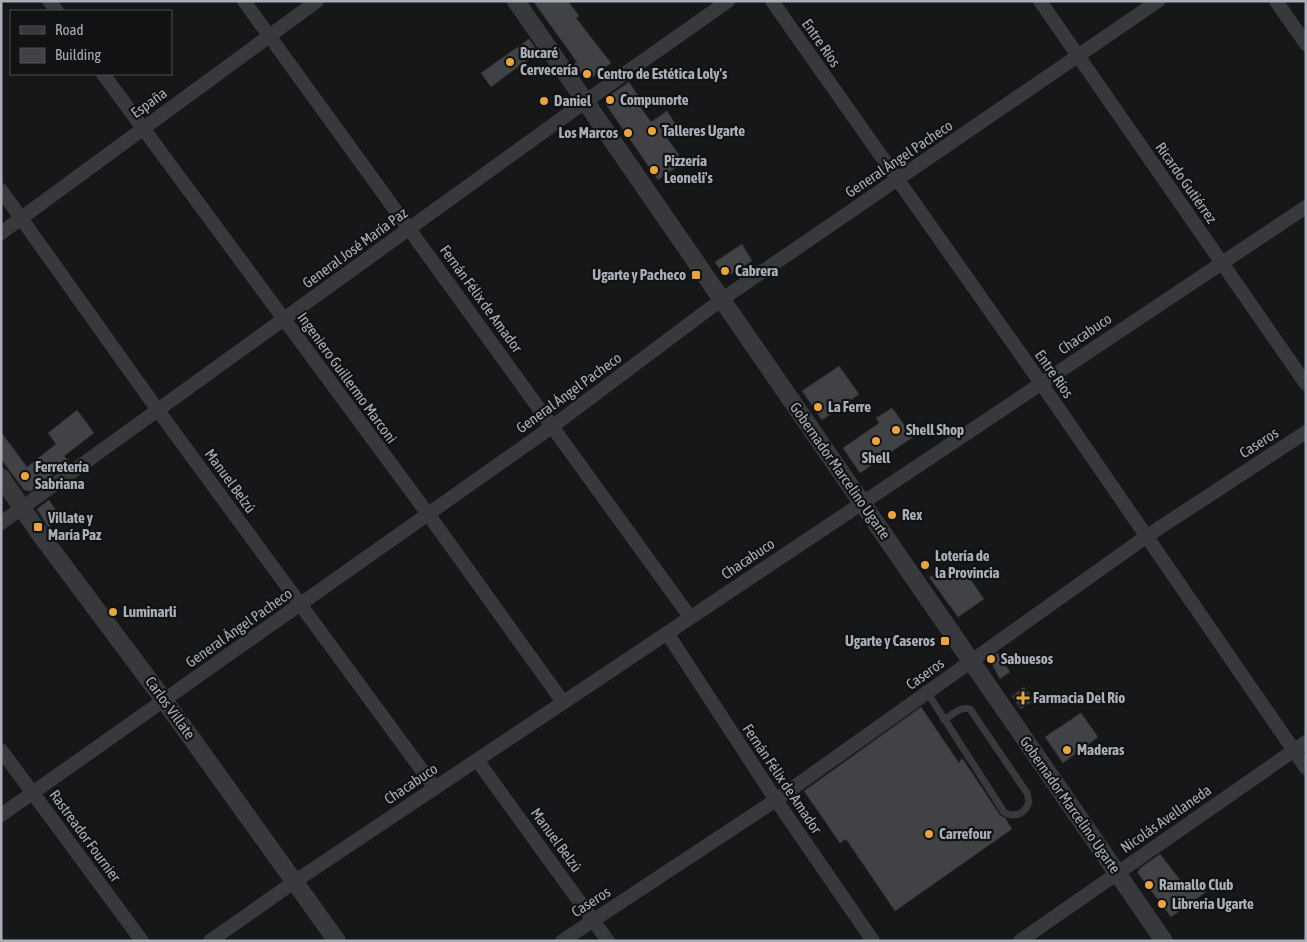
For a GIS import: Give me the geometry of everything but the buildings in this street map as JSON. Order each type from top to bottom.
[{"type":"street","name":"Fernán Félix de Amador","points":[[244,1],[690,617]]},
{"type":"street","name":"España","points":[[1,233],[317,1]]},
{"type":"street","name":"Gobernador Marcelino Ugarte","points":[[516,1],[1164,941]]},
{"type":"street","name":"General José María Paz","points":[[1,523],[157,409],[728,1]]},
{"type":"street","name":"Entre Ríos","points":[[772,1],[1041,383],[1306,768]]},
{"type":"street","name":"Ricardo Gutiérrez","points":[[1040,1],[1306,384]]},
{"type":"street","name":"General Ángel Pacheco","points":[[1,815],[553,426],[721,300],[1158,1]]},
{"type":"street","points":[[1276,1],[1306,44]]},
{"type":"street","name":"Ingeniero Guillermo Marconi","points":[[104,75],[428,514],[563,702]]},
{"type":"street","name":"Manuel Belzú","points":[[1,190],[157,409],[435,788]]},
{"type":"street","name":"Chacabuco","points":[[210,941],[294,882],[1306,207]]},
{"type":"street","name":"Caseros","points":[[562,941],[776,800],[1147,536],[1306,432]]},
{"type":"street","name":"Carlos Villate","points":[[1,477],[37,530],[164,700],[337,941]]},
{"type":"street","name":"Fernán Félix de Amador","points":[[667,633],[776,800],[873,941]]},
{"type":"street","name":"Nicolás Avellaneda","points":[[1020,941],[1306,742]]},
{"type":"street","name":"Rastreador Fournier","points":[[1,750],[142,941]]},
{"type":"street","name":"Manuel Belzú","points":[[477,760],[594,919],[608,941]]},
{"type":"lane","points":[[927,692],[944,720],[1004,812],[1014,815],[1026,809],[1029,802],[1026,793],[970,709],[959,710],[944,720]]},
{"type":"place","name":"Bucaré Cervecería","points":[[510,62]]},
{"type":"place","name":"Centro de Estética Loly's","points":[[587,74]]},
{"type":"place","name":"Compunorte","points":[[610,100]]},
{"type":"place","name":"Daniel","points":[[544,101]]},
{"type":"place","name":"Talleres Ugarte","points":[[652,131]]},
{"type":"place","name":"Los Marcos","points":[[628,133]]},
{"type":"place","name":"Pizzería Leoneli's","points":[[654,170]]},
{"type":"place","name":"Cabrera","points":[[725,271]]},
{"type":"place","name":"Ugarte y Pacheco","points":[[696,275]]},
{"type":"place","name":"La Ferre","points":[[818,407]]},
{"type":"place","name":"Shell Shop","points":[[896,430]]},
{"type":"place","name":"Shell","points":[[876,441]]},
{"type":"place","name":"Ferretería Sabriana","points":[[25,476]]},
{"type":"place","name":"Rex","points":[[892,515]]},
{"type":"place","name":"Villate y María Paz","points":[[38,527]]},
{"type":"place","name":"Lotería de la Provincia","points":[[925,565]]},
{"type":"place","name":"Luminarli","points":[[113,612]]},
{"type":"place","name":"Ugarte y Caseros","points":[[945,641]]},
{"type":"place","name":"Sabuesos","points":[[991,659]]},
{"type":"place","name":"Farmacia Del Río","points":[[1023,698]]},
{"type":"place","name":"Maderas","points":[[1067,750]]},
{"type":"place","name":"Carrefour","points":[[929,834]]},
{"type":"place","name":"Ramallo Club","points":[[1149,885]]},
{"type":"place","name":"Librería Ugarte","points":[[1162,904]]}]
